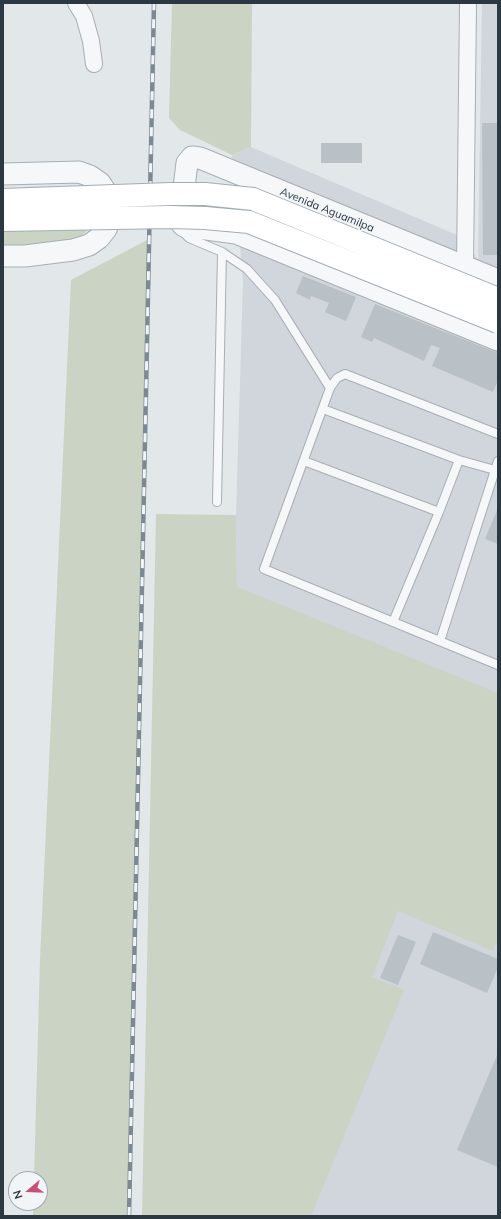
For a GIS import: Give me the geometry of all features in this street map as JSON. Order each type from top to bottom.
[{"type":"main road","name":"Avenida Aguamilpa","points":[[3,200],[171,194],[205,194],[253,199],[498,299]]},
{"type":"main road","points":[[3,220],[170,217],[205,218],[249,222],[498,322]]},
{"type":"street","points":[[76,3],[84,16],[91,41],[94,64]]},
{"type":"street","points":[[465,267],[468,3]]},
{"type":"street","name":"Avenida Aguamilpa","points":[[184,226],[180,220],[187,163],[192,157],[200,158],[498,280]]},
{"type":"street","points":[[3,174],[79,172],[90,176],[100,183],[108,195],[111,205],[110,220],[106,228],[99,238],[88,245],[72,250],[25,256],[3,256]]},
{"type":"street","points":[[184,226],[236,233],[498,340]]},
{"type":"lane","points":[[184,226],[184,233],[189,238],[222,252],[247,269],[275,300],[330,388]]},
{"type":"lane","points":[[217,502],[222,252]]},
{"type":"lane","points":[[498,434],[345,374],[336,378],[330,388],[322,409],[264,569],[498,665]]},
{"type":"lane","points":[[322,409],[459,460],[496,470]]},
{"type":"lane","points":[[393,622],[459,460]]},
{"type":"lane","points":[[304,461],[439,512]]},
{"type":"lane","points":[[440,641],[498,461]]},
{"type":"shaded area","points":[[482,3],[498,3],[498,1216],[223,1216],[237,586],[236,515],[243,281],[232,155],[251,147],[464,238],[478,260]]},
{"type":"green space","points":[[172,3],[252,3],[251,147],[232,155],[180,130],[169,118]]},
{"type":"green space","points":[[89,228],[81,237],[70,242],[3,246],[3,231]]},
{"type":"green space","points":[[149,239],[127,1216],[33,1216],[33,1211],[48,1211],[48,1171],[34,1171],[40,960],[71,280]]},
{"type":"green space","points":[[156,514],[236,515],[237,587],[498,693],[498,938],[493,951],[398,911],[372,977],[404,990],[311,1216],[142,1216]]},
{"type":"building","points":[[482,123],[498,123],[498,255],[483,255]]},
{"type":"building","points":[[321,143],[362,143],[362,163],[321,163]]},
{"type":"building","points":[[303,276],[356,297],[346,321],[325,312],[329,303],[311,296],[310,300],[296,293]]},
{"type":"building","points":[[375,304],[498,353],[498,380],[493,392],[432,366],[440,348],[431,345],[424,361],[374,338],[372,342],[361,337]]},
{"type":"building","points":[[498,508],[498,544],[485,539]]},
{"type":"building","points":[[433,932],[498,959],[498,967],[487,993],[420,964]]},
{"type":"building","points":[[398,935],[416,942],[398,985],[380,978]]},
{"type":"building","points":[[498,1053],[498,1167],[457,1150]]},
{"type":"railway","points":[[129,1216],[154,3]]}]
